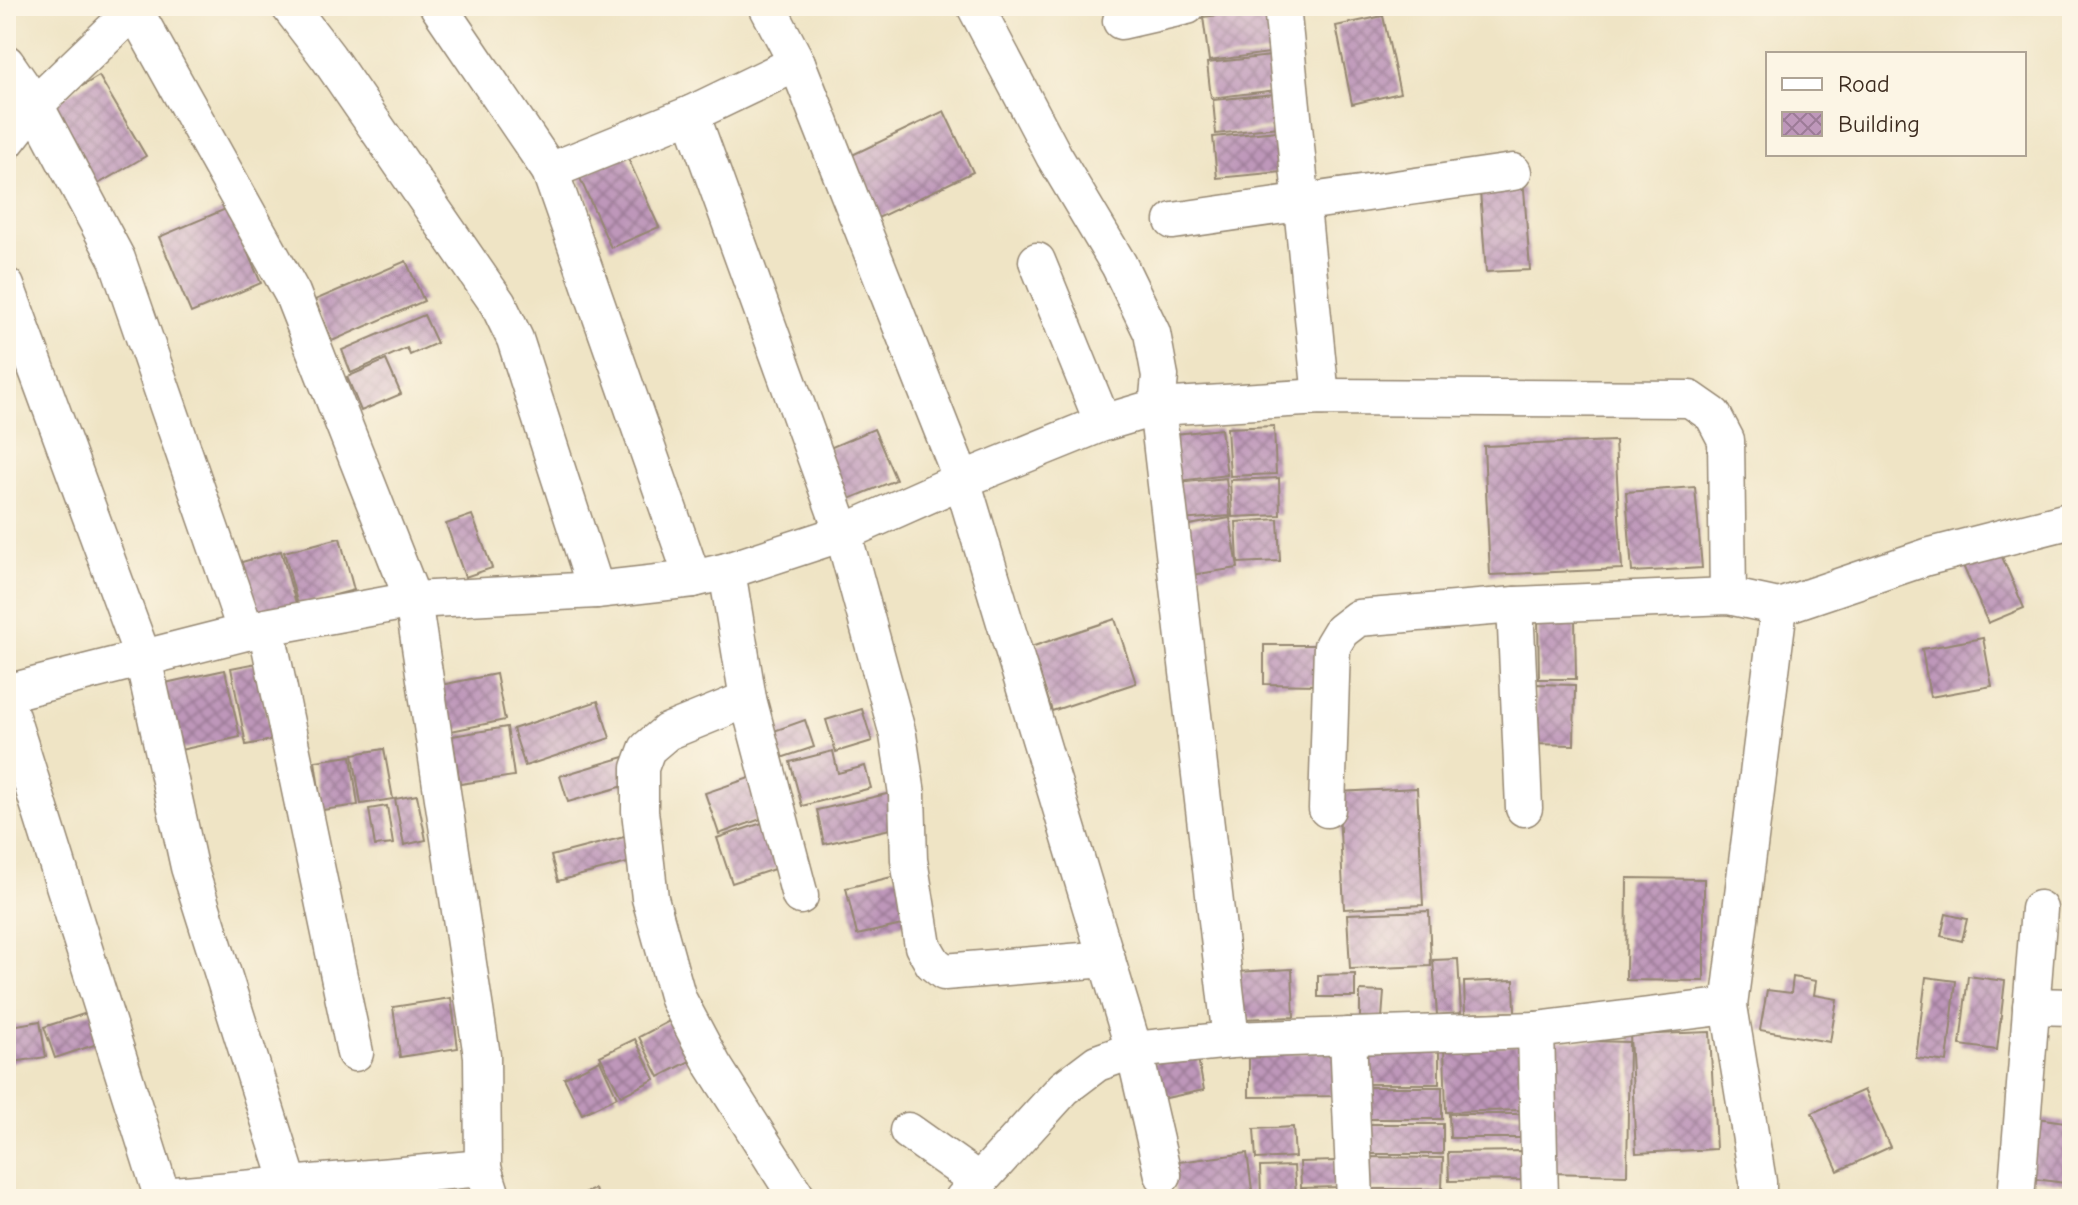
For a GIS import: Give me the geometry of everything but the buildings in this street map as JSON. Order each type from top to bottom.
[{"type":"street","points":[[289,6],[328,57],[498,304],[515,339],[596,590]]},
{"type":"street","points":[[438,6],[550,171],[693,579]]},
{"type":"street","points":[[975,6],[1054,156],[1119,265],[1152,333],[1160,376],[1157,407],[1231,1040]]},
{"type":"street","points":[[1121,21],[1187,6]]},
{"type":"street","points":[[1282,6],[1321,397]]},
{"type":"street","points":[[772,7],[962,480],[1134,1050],[1163,1175]]},
{"type":"street","points":[[6,142],[35,105],[136,8],[292,293],[413,600],[482,1056],[488,1183],[290,1186],[154,1198],[6,701]]},
{"type":"street","points":[[6,63],[35,105],[117,259],[256,630],[355,1053]]},
{"type":"street","points":[[550,171],[691,114],[797,63]]},
{"type":"street","points":[[691,114],[843,533],[898,735],[907,794],[909,860],[923,946],[933,963],[944,972],[1107,959]]},
{"type":"street","points":[[1173,221],[1513,172]]},
{"type":"street","points":[[1037,261],[1103,423]]},
{"type":"street","points":[[6,286],[143,658],[189,867],[290,1186]]},
{"type":"street","points":[[6,693],[256,630],[413,600],[596,590],[693,579],[843,533],[962,480],[1103,423],[1157,407],[1321,397],[1690,399],[1713,415],[1726,440],[1728,596]]},
{"type":"street","points":[[1327,809],[1332,646],[1341,631],[1358,618],[1515,605],[1728,596],[1779,607],[1927,557],[2072,520]]},
{"type":"street","points":[[727,571],[748,699],[800,896]]},
{"type":"street","points":[[1515,605],[1524,808]]},
{"type":"street","points":[[1769,1193],[1729,1006],[1779,607]]},
{"type":"street","points":[[748,699],[667,732],[647,749],[640,768],[640,811],[650,898],[678,999],[713,1065],[798,1199]]},
{"type":"street","points":[[2016,1199],[2039,909]]},
{"type":"street","points":[[908,1131],[971,1190],[1064,1088],[1097,1063],[1134,1050],[1231,1040],[1536,1030],[1729,1006]]},
{"type":"street","points":[[2031,1006],[2072,1007]]},
{"type":"street","points":[[1536,1030],[1540,1199]]},
{"type":"street","points":[[1348,1036],[1355,1199]]}]
